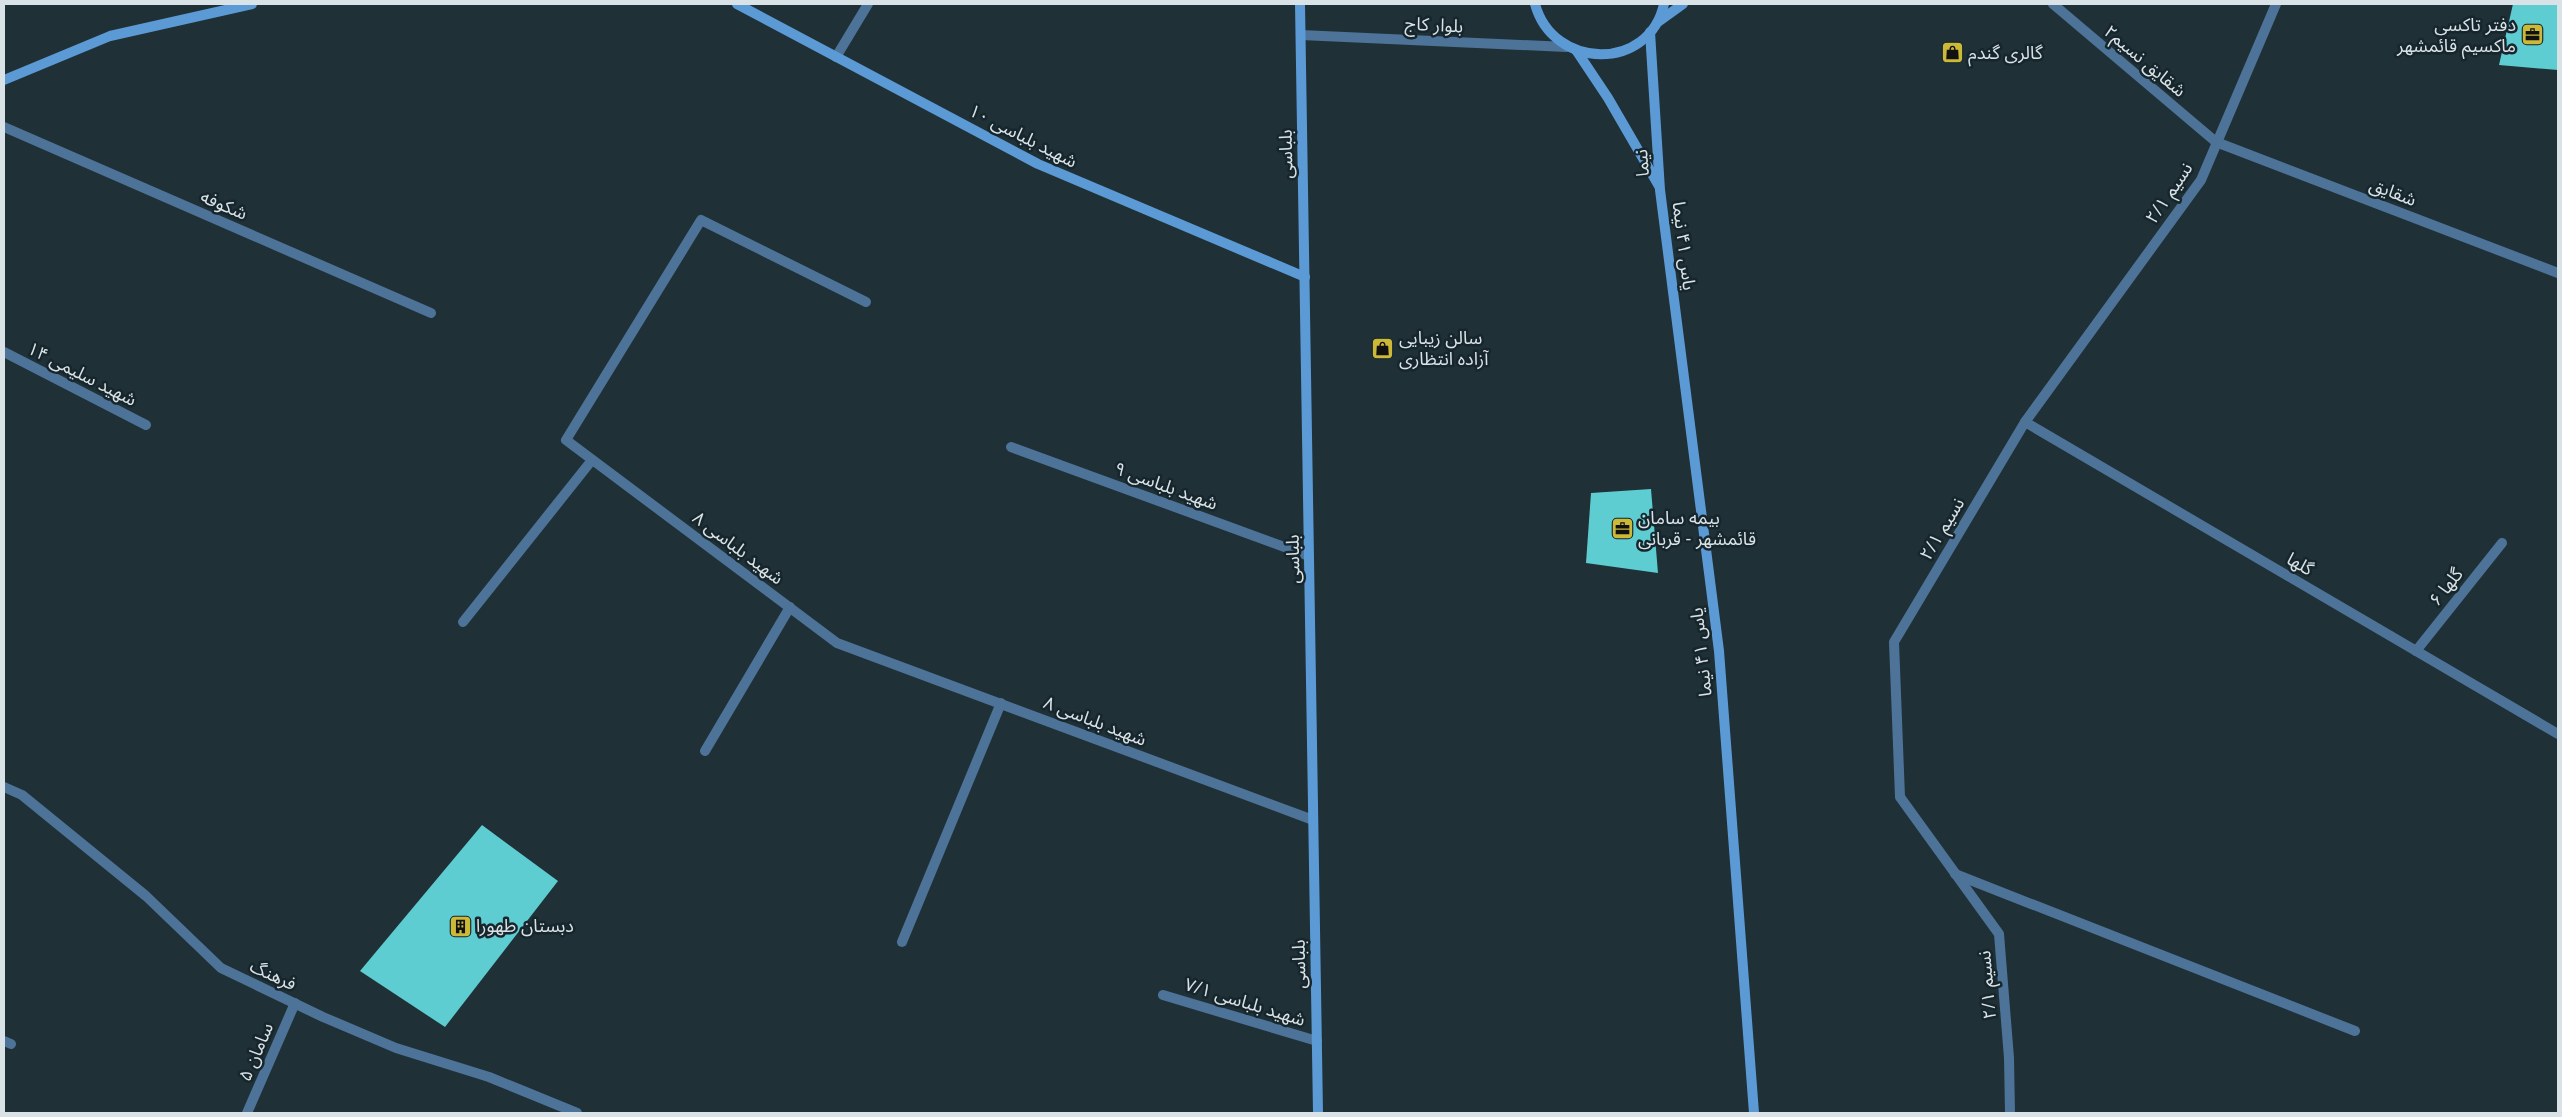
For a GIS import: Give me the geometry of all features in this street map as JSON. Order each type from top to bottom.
[{"type":"street","points":[[4,80],[110,36],[252,4]]},
{"type":"street","name":"شهید بلباسی ١٠","points":[[737,4],[1038,164],[1305,278]]},
{"type":"street","points":[[836,56],[868,4]]},
{"type":"street","name":"بلباسی","points":[[1300,4],[1318,1113]]},
{"type":"street","name":"نیما","points":[[1534,4],[1538,15],[1549,33],[1571,49],[1608,98],[1660,190]]},
{"type":"street","points":[[1653,28],[1664,4]]},
{"type":"street","points":[[1571,49],[1588,54],[1611,54],[1632,47],[1683,4]]},
{"type":"street","name":"شقایق نسیم۲","points":[[2053,4],[2216,142]]},
{"type":"street","name":"نسیم ۲/۱","points":[[2010,1113],[2010,1058],[1999,934],[1900,797],[1894,642],[2025,422],[2201,180],[2276,4]]},
{"type":"street","name":"نیما","points":[[1653,28],[1660,190]]},
{"type":"street","name":"بلوار کاج","points":[[1301,35],[1571,49]]},
{"type":"street","name":"شکوفه","points":[[4,128],[431,313]]},
{"type":"street","name":"شقایق","points":[[2216,142],[2558,273]]},
{"type":"street","name":"یاس ۴۱ نیما","points":[[1660,190],[1719,651],[1754,1113]]},
{"type":"street","name":"شهید بلباسی ۸","points":[[866,302],[701,220],[566,440],[837,643],[1313,820]]},
{"type":"street","name":"شهید سلیمی ۱۴","points":[[4,352],[146,425]]},
{"type":"street","name":"گلها","points":[[2025,422],[2558,734]]},
{"type":"street","name":"شهید بلباسی ۹","points":[[1011,447],[1309,556]]},
{"type":"street","points":[[464,622],[592,460]]},
{"type":"street","name":"گلها ۶","points":[[2416,651],[2502,543]]},
{"type":"street","points":[[705,751],[790,607]]},
{"type":"street","points":[[902,942],[1001,703]]},
{"type":"street","name":"فرهنگ","points":[[4,787],[22,795],[146,896],[221,968],[396,1048],[489,1077],[577,1113]]},
{"type":"street","points":[[1954,873],[2355,1031]]},
{"type":"street","name":"شهید بلباسی ۷/۱","points":[[1163,995],[1317,1041]]},
{"type":"street","name":"سامان ۵","points":[[247,1113],[295,1003]]},
{"type":"building","name":"دفتر تاکسی ماکسیم قائمشهر","points":[[2513,4],[2558,4],[2558,70],[2499,65]]},
{"type":"building","name":"بیمه سامان قائمشهر - قربانی","points":[[1651,489],[1658,573],[1586,563],[1591,493]]},
{"type":"building","name":"دبستان طهورا","points":[[482,825],[558,881],[445,1027],[360,971]]},
{"type":"place","name":"دفتر تاکسی ماکسیم قائمشهر","points":[[2532,35]]},
{"type":"place","name":"گالری گندم","points":[[1952,53]]},
{"type":"place","name":"سالن زیبایی آزاده انتظاری","points":[[1383,348]]},
{"type":"place","name":"بیمه سامان قائمشهر - قربانی","points":[[1622,528]]},
{"type":"place","name":"دبستان طهورا","points":[[460,926]]}]
